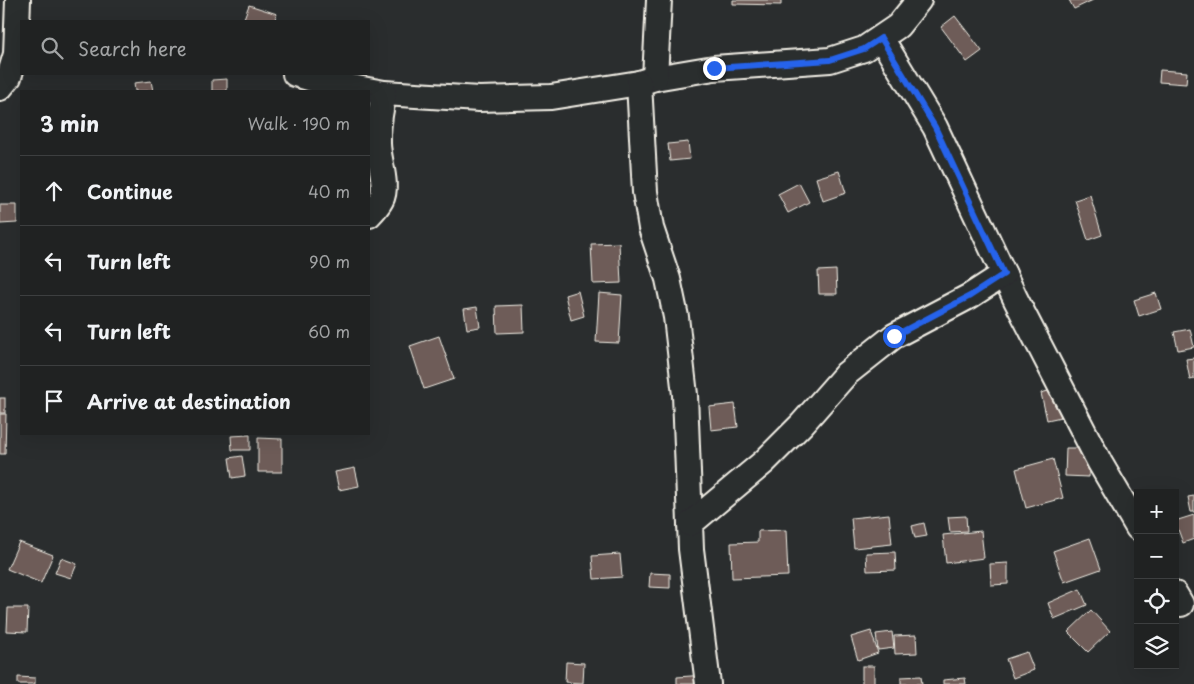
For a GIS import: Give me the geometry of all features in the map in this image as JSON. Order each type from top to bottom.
[{"type":"street","points":[[0,88],[10,77],[18,0]]},
{"type":"street","points":[[659,0],[647,80],[645,192],[651,228],[668,279],[676,318],[685,395],[691,549],[708,684]]},
{"type":"street","points":[[370,90],[479,99],[551,97],[714,68],[830,60],[864,49],[881,38],[898,26],[919,0]]},
{"type":"street","points":[[881,38],[935,127],[1016,300],[1096,454],[1134,521]]},
{"type":"street","points":[[298,75],[368,90]]},
{"type":"street","points":[[370,214],[381,201],[384,192],[378,129],[384,93]]},
{"type":"street","points":[[690,524],[764,462],[802,424],[846,374],[894,336],[970,296],[1004,274]]},
{"type":"building","points":[[733,0],[781,0],[781,5],[733,4]]},
{"type":"building","points":[[1069,0],[1093,0],[1074,9]]},
{"type":"building","points":[[249,5],[277,14],[274,20],[243,20]]},
{"type":"building","points":[[955,16],[982,51],[967,62],[941,27]]},
{"type":"building","points":[[1160,70],[1187,72],[1186,84],[1159,82]]},
{"type":"building","points":[[227,79],[227,90],[212,90],[212,80]]},
{"type":"building","points":[[151,81],[153,90],[135,90],[134,83]]},
{"type":"building","points":[[688,142],[690,159],[670,161],[668,144]]},
{"type":"building","points":[[839,171],[846,193],[823,201],[816,178]]},
{"type":"building","points":[[799,183],[809,202],[788,213],[778,194]]},
{"type":"building","points":[[1090,195],[1102,235],[1088,240],[1075,200]]},
{"type":"building","points":[[0,205],[17,205],[17,223],[0,224]]},
{"type":"building","points":[[619,243],[621,283],[593,284],[591,244]]},
{"type":"building","points":[[836,270],[837,294],[819,294],[818,271]]},
{"type":"building","points":[[578,291],[584,316],[571,320],[565,295]]},
{"type":"building","points":[[599,293],[622,295],[619,343],[596,342]]},
{"type":"building","points":[[1156,293],[1161,309],[1139,316],[1134,300]]},
{"type":"building","points":[[523,305],[524,332],[497,333],[496,306]]},
{"type":"building","points":[[477,307],[480,327],[467,329],[464,309]]},
{"type":"building","points":[[1190,329],[1194,347],[1178,350],[1174,332]]},
{"type":"building","points":[[439,336],[454,379],[424,389],[410,346]]},
{"type":"building","points":[[1194,358],[1194,379],[1190,380],[1186,359]]},
{"type":"building","points":[[1055,389],[1061,417],[1047,420],[1041,393]]},
{"type":"building","points":[[0,398],[5,398],[5,413],[0,413]]},
{"type":"building","points":[[735,404],[738,427],[711,430],[709,407]]},
{"type":"building","points":[[0,414],[6,414],[5,454],[0,454]]},
{"type":"building","points":[[250,435],[250,450],[232,450],[231,436]]},
{"type":"building","points":[[258,438],[282,439],[282,472],[258,472]]},
{"type":"building","points":[[1066,448],[1090,448],[1089,477],[1065,476]]},
{"type":"building","points":[[242,456],[245,476],[232,478],[229,458]]},
{"type":"building","points":[[1053,459],[1063,498],[1026,508],[1016,469]]},
{"type":"building","points":[[355,468],[359,486],[339,490],[335,472]]},
{"type":"building","points":[[1194,496],[1194,512],[1191,512],[1188,497]]},
{"type":"building","points":[[889,514],[892,544],[854,548],[851,518]]},
{"type":"building","points":[[1194,515],[1194,539],[1183,543],[1179,532],[1179,520]]},
{"type":"building","points":[[966,516],[967,531],[950,532],[948,517]]},
{"type":"building","points":[[924,523],[927,536],[915,538],[912,526]]},
{"type":"building","points":[[786,530],[788,576],[732,578],[731,543],[758,542],[758,531]]},
{"type":"building","points":[[981,531],[984,558],[946,563],[943,535]]},
{"type":"building","points":[[1090,538],[1101,569],[1064,582],[1053,551]]},
{"type":"building","points":[[19,542],[53,555],[41,583],[7,569]]},
{"type":"building","points":[[895,552],[896,570],[867,571],[866,553]]},
{"type":"building","points":[[620,554],[622,577],[594,579],[592,556]]},
{"type":"building","points":[[61,558],[77,564],[71,578],[55,573]]},
{"type":"building","points":[[1008,563],[1008,584],[991,585],[990,564]]},
{"type":"building","points":[[650,573],[670,574],[670,588],[649,587]]},
{"type":"building","points":[[1080,589],[1087,605],[1054,619],[1048,603]]},
{"type":"building","points":[[8,608],[28,608],[27,632],[7,631]]},
{"type":"building","points":[[1091,610],[1110,631],[1088,652],[1068,632]]},
{"type":"building","points":[[871,631],[878,653],[858,660],[851,637]]},
{"type":"building","points":[[892,632],[894,648],[878,650],[876,634]]},
{"type":"building","points":[[916,635],[917,653],[895,654],[894,636]]},
{"type":"building","points":[[1027,652],[1034,670],[1013,678],[1006,659]]},
{"type":"building","points":[[566,662],[584,663],[583,683],[565,682]]},
{"type":"building","points":[[862,666],[874,666],[874,684],[862,684]]},
{"type":"building","points":[[705,675],[706,684],[677,684],[677,677]]},
{"type":"building","points":[[921,676],[922,684],[901,684],[901,677]]},
{"type":"building","points":[[18,677],[35,678],[35,684],[18,684]]},
{"type":"building","points":[[965,678],[966,684],[943,684],[943,680]]},
{"type":"route","points":[[714,68],[830,60],[864,49],[881,38],[935,127],[1004,274],[970,296],[894,336]]}]
